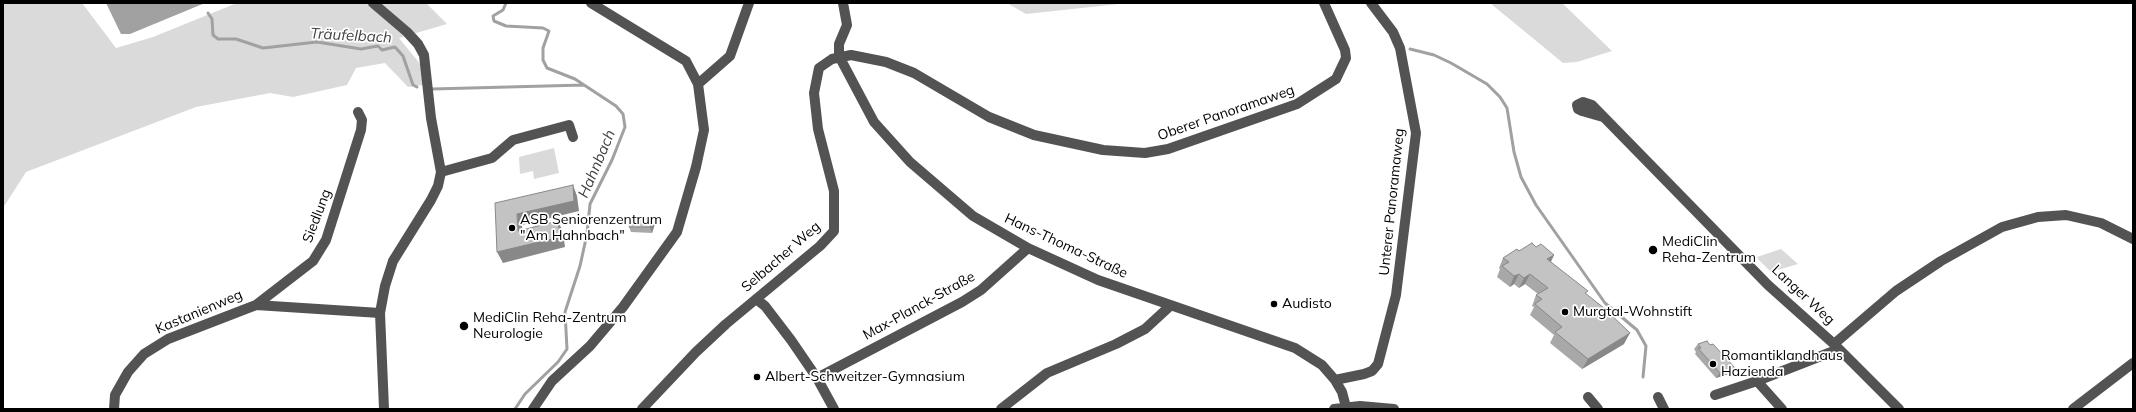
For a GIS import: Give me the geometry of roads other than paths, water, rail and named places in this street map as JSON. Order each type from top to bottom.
[{"type":"street","points":[[373,3],[407,32],[418,44],[424,55],[431,118],[441,172],[438,186],[394,261],[385,286],[380,313],[384,409]]},
{"type":"street","points":[[533,409],[552,381],[590,346],[623,307],[677,232],[696,167],[704,130],[698,84],[686,61],[591,3]]},
{"type":"street","points":[[698,84],[730,56],[749,3]]},
{"type":"street","points":[[839,56],[839,44],[847,25],[843,3]]},
{"type":"street","name":"Oberer Panoramaweg","points":[[839,56],[860,55],[900,68],[927,80],[989,117],[1034,135],[1103,150],[1145,153],[1168,149],[1297,104],[1336,79],[1346,58],[1345,50],[1324,3]]},
{"type":"street","name":"Unterer Panoramaweg","points":[[1335,380],[1364,374],[1372,371],[1378,364],[1396,295],[1416,133],[1400,48],[1393,32],[1371,3]]},
{"type":"street","name":"Hans-Thoma-Straße","points":[[839,56],[874,122],[910,162],[973,216],[1028,248],[1098,280],[1295,348],[1322,365],[1335,380],[1342,392],[1346,407]]},
{"type":"street","name":"Selbacher Weg","points":[[642,409],[696,352],[756,299],[820,246],[834,230],[834,191],[818,129],[814,93],[816,76],[819,68],[825,62],[839,56]]},
{"type":"street","name":"Siedlung","points":[[256,305],[313,261],[326,240],[360,130],[362,120],[358,112]]},
{"type":"street","name":"Langer Weg","points":[[1603,117],[1768,285],[1836,346],[1899,409]]},
{"type":"street","points":[[441,172],[492,158],[513,140],[569,125],[573,137]]},
{"type":"street","points":[[1715,395],[1757,381],[1836,346],[1902,287],[1940,261],[2002,227],[2038,216],[2066,215],[2101,223],[2133,239]]},
{"type":"street","name":"Max-Planck-Straße","points":[[817,378],[962,302],[981,290],[1028,248]]},
{"type":"street","points":[[756,299],[765,306],[817,378],[834,409]]},
{"type":"street","name":"Kastanienweg","points":[[114,409],[115,395],[128,372],[144,354],[168,339],[256,305],[380,313]]},
{"type":"street","points":[[1001,409],[1047,374],[1116,344],[1145,328],[1170,306]]},
{"type":"street","points":[[2073,409],[2133,363]]},
{"type":"street","points":[[1757,381],[1782,409]]},
{"type":"street","points":[[1588,397],[1598,409]]},
{"type":"street","points":[[1658,397],[1664,409]]},
{"type":"street","points":[[1334,409],[1375,406],[1394,409]]},
{"type":"waterway","name":"Hahnbach","points":[[506,3],[503,10],[493,16],[494,21],[506,26],[543,28],[549,31],[543,48],[543,60],[547,68],[575,79],[616,106],[623,114],[625,127],[612,160],[590,204],[587,234],[580,266],[565,312],[567,349],[558,362],[525,394],[515,409]]},
{"type":"waterway","name":"Träufelbach","points":[[208,13],[212,19],[213,35],[218,39],[236,39],[263,48],[317,42],[361,49],[378,46],[382,50],[395,47],[403,56],[413,85],[417,87]]},
{"type":"waterway","points":[[1410,49],[1434,55],[1451,63],[1487,84],[1500,97],[1507,108],[1514,152],[1521,177],[1536,205],[1605,303],[1637,330],[1646,346],[1643,377]]},
{"type":"waterway","name":"Träufelbach","points":[[432,89],[584,85]]},
{"type":"place","name":"ASB Seniorenzentrum \"Am Hahnbach\"","points":[[512,228]]},
{"type":"place","name":"MediClin Reha-Zentrum","points":[[1653,250]]},
{"type":"place","name":"Audisto","points":[[1274,304]]},
{"type":"place","name":"Murgtal-Wohnstift","points":[[1565,312]]},
{"type":"place","name":"MediClin Reha-Zentrum Neurologie","points":[[464,326]]},
{"type":"place","name":"Romantiklandhaus Hazienda","points":[[1713,364]]},
{"type":"place","name":"Albert-Schweitzer-Gymnasium","points":[[757,377]]}]
